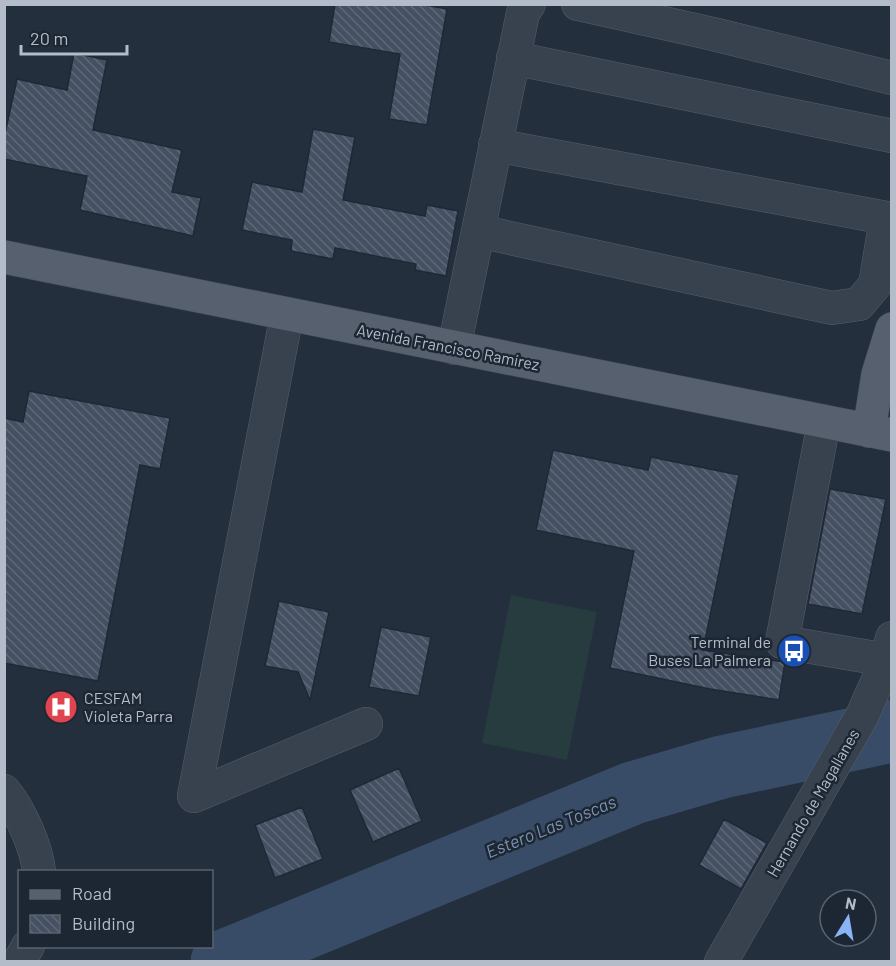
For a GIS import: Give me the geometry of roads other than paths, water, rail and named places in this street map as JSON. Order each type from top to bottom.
[{"type":"main road","name":"Avenida Francisco Ramírez","points":[[4,257],[880,433]]},
{"type":"main road","points":[[880,433],[878,374],[891,329]]},
{"type":"street","points":[[454,348],[513,58],[523,13],[529,4]]},
{"type":"street","points":[[578,4],[713,34],[891,78]]},
{"type":"street","points":[[513,58],[891,136]]},
{"type":"street","points":[[478,231],[832,308],[859,304],[875,285],[889,219],[495,145]]},
{"type":"street","points":[[287,314],[194,796],[366,724]]},
{"type":"street","points":[[824,422],[782,642],[889,649]]},
{"type":"street","name":"Hernando de Magallanes","points":[[721,962],[819,795],[862,716],[889,649]]},
{"type":"street","points":[[4,791],[12,800],[38,857],[39,870]]},
{"type":"street","points":[[19,962],[27,948]]},
{"type":"waterway","name":"Estero Las Toscas","points":[[222,962],[633,793],[722,767],[892,731]]},
{"type":"place","name":"Terminal de Buses La Palmera","points":[[794,651]]},
{"type":"place","name":"CESFAM Violeta Parra","points":[[61,707]]}]
